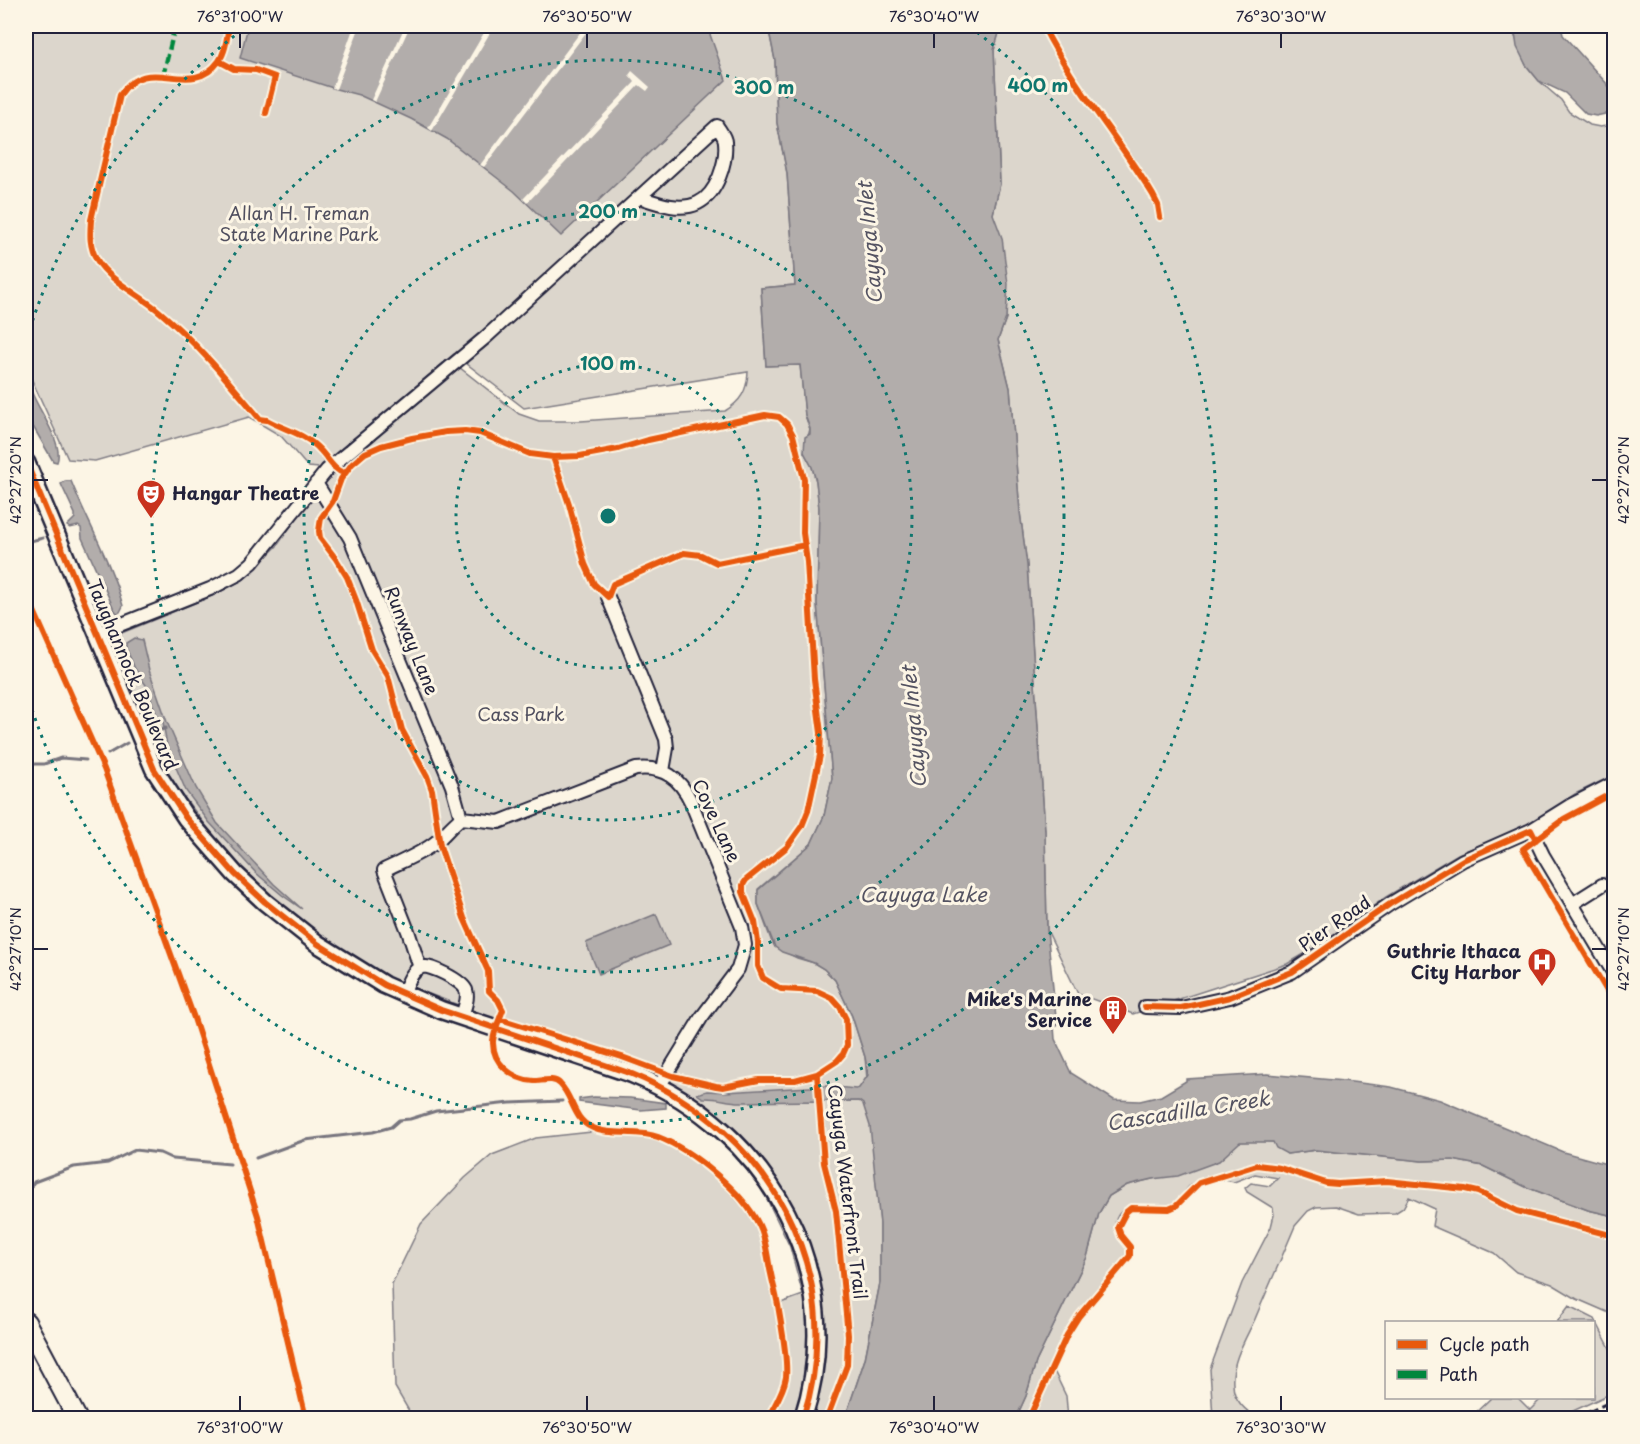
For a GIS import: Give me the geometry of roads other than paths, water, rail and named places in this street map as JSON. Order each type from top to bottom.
[{"type":"main road","name":"Taughannock Boulevard","points":[[26,462],[154,769],[205,842],[235,874],[299,930],[365,975],[403,994],[461,1018],[660,1085],[701,1112],[740,1146],[774,1191],[793,1229],[810,1280],[816,1330],[815,1367],[803,1419]]},
{"type":"main road","points":[[26,1322],[77,1419]]},
{"type":"street","points":[[97,634],[210,589],[239,574],[258,558],[316,483],[333,465],[486,337],[717,126],[726,140],[724,162],[714,189],[706,197],[698,203],[685,206],[663,205],[639,198]]},
{"type":"street","name":"Runway Lane","points":[[316,483],[350,538],[452,786],[461,818]]},
{"type":"street","points":[[420,968],[384,870],[423,852],[461,818],[500,822],[636,769],[663,771],[667,748],[666,738],[608,597]]},
{"type":"street","name":"Cove Lane","points":[[660,1085],[701,1018],[738,969],[745,945],[742,927],[692,802],[680,782],[663,771]]},
{"type":"street","name":"Pier Road","points":[[1145,1007],[1181,1008],[1230,997],[1292,972],[1390,904],[1463,860],[1531,831],[1572,805],[1614,783]]},
{"type":"street","points":[[1531,831],[1614,974]]},
{"type":"street","points":[[1572,904],[1602,885]]},
{"type":"street","points":[[403,994],[410,977],[420,968],[429,966],[459,982],[466,990],[466,1003],[461,1018]]},
{"type":"water","points":[[248,26],[707,26],[726,80],[561,236],[514,191],[447,139],[411,119],[359,95],[240,58]]},
{"type":"water","name":"Cayuga Lake","points":[[768,26],[1001,26],[994,50],[1000,184],[993,214],[1002,238],[1008,284],[1006,318],[998,340],[1010,388],[1020,512],[1027,565],[1045,831],[1047,930],[1057,1026],[1054,1026],[1055,1039],[1071,1073],[1114,1100],[1140,1101],[1161,1096],[1186,1079],[1267,1074],[1391,1087],[1440,1100],[1563,1152],[1614,1166],[1614,1216],[1588,1210],[1526,1187],[1483,1166],[1453,1160],[1422,1161],[1316,1150],[1287,1154],[1276,1148],[1273,1142],[1240,1142],[1219,1161],[1178,1176],[1127,1185],[1109,1196],[1099,1213],[1087,1257],[1036,1362],[1026,1396],[1016,1418],[845,1418],[865,1359],[880,1283],[880,1224],[870,1126],[863,1104],[859,1101],[736,1102],[703,1098],[697,1094],[707,1091],[826,1086],[856,1089],[868,1075],[865,1057],[852,1016],[835,980],[814,963],[782,952],[775,947],[758,904],[758,890],[811,844],[824,816],[832,778],[817,603],[819,508],[816,481],[804,452],[805,437],[810,434],[810,429],[805,415],[800,365],[766,366],[761,288],[795,285],[787,173],[777,123],[775,60]]},
{"type":"water","points":[[1514,26],[1561,26],[1563,35],[1608,85],[1614,100],[1612,109],[1596,116],[1586,114],[1565,93],[1539,81],[1526,65],[1517,47]]},
{"type":"water","points":[[26,372],[33,395],[54,438],[58,455],[57,462],[53,461],[31,423],[26,403]]},
{"type":"water","points":[[71,481],[106,558],[123,606],[120,612],[117,613],[114,609],[82,538],[81,528],[67,526],[75,518],[75,514],[61,484]]},
{"type":"water","points":[[134,638],[142,640],[149,670],[167,722],[196,788],[217,823],[274,884],[302,909],[256,873],[209,822],[186,791],[167,746],[163,722],[157,716],[146,685],[135,669],[126,648],[126,643]]},
{"type":"water","points":[[656,914],[669,945],[599,974],[586,943]]},
{"type":"water","points":[[630,1098],[666,1103],[666,1108],[641,1110],[579,1102],[579,1099]]},
{"type":"waterway","points":[[26,542],[43,538]]},
{"type":"waterway","points":[[151,734],[166,728]]},
{"type":"waterway","points":[[108,754],[127,743]]},
{"type":"waterway","points":[[26,767],[61,758],[86,760]]},
{"type":"waterway","points":[[256,1158],[305,1140],[373,1132],[391,1127],[399,1120],[436,1111],[510,1103],[562,1101]]},
{"type":"waterway","points":[[26,1194],[34,1182],[74,1167],[108,1163],[135,1150],[160,1153],[173,1159],[230,1164]]},
{"type":"tunnel","points":[[1602,885],[1614,877]]},
{"type":"railway","points":[[1576,1418],[1614,1400]]},
{"type":"place","name":"Hangar Theatre","points":[[151,520]]},
{"type":"place","name":"Guthrie Ithaca City Harbor","points":[[1542,988]]},
{"type":"place","name":"Mike's Marine Service","points":[[1113,1036]]},
{"type":"park label","name":"Allan H. Treman State Marine Park","points":[[299,224]]},
{"type":"park label","name":"Cass Park","points":[[521,715]]},
{"type":"water label","name":"Cayuga Inlet","points":[[870,243]]},
{"type":"water label","name":"Cayuga Inlet","points":[[914,727]]},
{"type":"water label","name":"Cascadilla Creek","points":[[1188,1111]]}]
